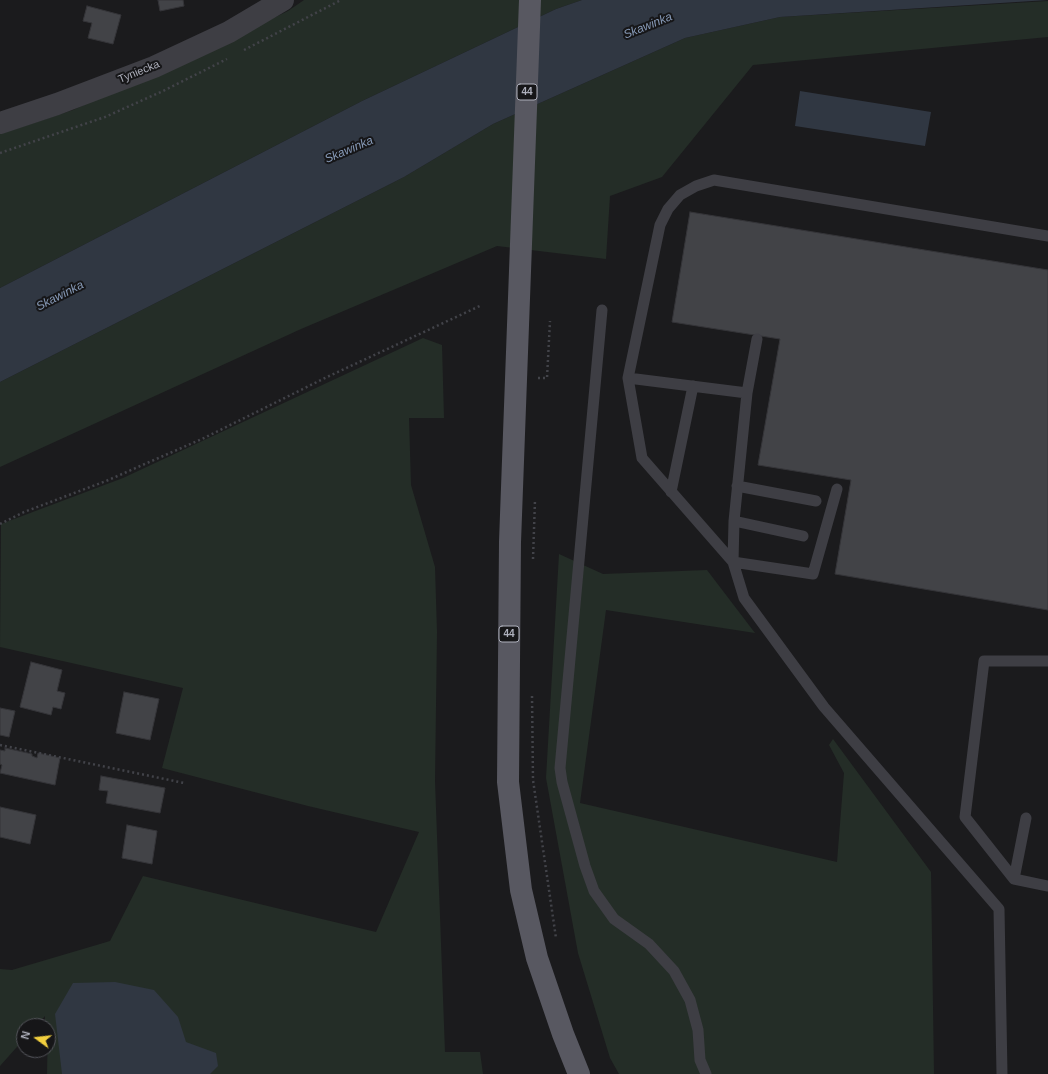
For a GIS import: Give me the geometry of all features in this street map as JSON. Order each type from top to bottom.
[{"type":"main road","name":"44","points":[[530,0],[510,542],[508,782],[521,890],[537,958],[563,1034],[579,1074]]},
{"type":"street","name":"Tyniecka","points":[[0,123],[57,104],[154,67],[229,32],[273,3]]},
{"type":"lane","points":[[837,489],[813,574],[733,562],[642,458],[628,378],[660,225],[668,209],[680,195],[696,186],[714,180],[1048,236]]},
{"type":"lane","points":[[602,310],[560,768],[562,782],[585,866],[594,890],[614,919],[649,944],[674,971],[692,1007],[698,1030],[700,1060],[706,1074]]},
{"type":"lane","points":[[757,339],[747,393],[734,521],[733,562],[744,598],[824,707],[999,909],[1002,1074]]},
{"type":"lane","points":[[628,378],[747,393]]},
{"type":"lane","points":[[671,492],[693,386]]},
{"type":"lane","points":[[737,486],[816,501]]},
{"type":"lane","points":[[734,521],[803,536]]},
{"type":"lane","points":[[1048,661],[984,661],[965,817],[1014,879],[1048,886]]},
{"type":"lane","points":[[1014,879],[1026,818]]},
{"type":"path","points":[[240,52],[341,0]]},
{"type":"path","points":[[0,153],[105,117],[163,91],[233,55]]},
{"type":"path","points":[[0,524],[24,512],[106,481],[202,439],[334,373],[482,305]]},
{"type":"path","points":[[538,378],[547,378],[550,321]]},
{"type":"path","points":[[538,386],[539,370]]},
{"type":"path","points":[[533,565],[535,494]]},
{"type":"path","points":[[532,688],[533,780],[557,943]]},
{"type":"path","points":[[0,745],[184,783]]},
{"type":"shaded area","points":[[304,0],[582,0],[556,9],[362,101],[0,288],[0,134],[73,110],[236,36],[288,11]]},
{"type":"shaded area","points":[[1048,1],[1048,37],[753,65],[662,177],[610,196],[606,259],[497,246],[301,329],[0,467],[0,382],[404,177],[493,124],[685,38],[780,17]]},
{"type":"shaded area","points":[[423,338],[442,345],[444,418],[409,418],[411,485],[435,567],[437,632],[435,781],[445,1052],[480,1052],[483,1074],[47,1074],[47,1058],[56,1058],[56,1018],[45,1018],[45,1016],[43,1018],[16,1018],[16,1048],[0,1066],[0,969],[12,970],[110,941],[143,876],[376,932],[419,832],[308,806],[162,768],[183,688],[0,647],[1,524],[123,478]]},
{"type":"shaded area","points":[[559,554],[603,574],[707,570],[755,633],[606,610],[580,803],[837,862],[844,773],[829,745],[833,739],[931,872],[934,1074],[619,1074],[610,1058],[578,953],[546,778]]},
{"type":"water","name":"Skawinka","points":[[582,0],[1048,0],[780,17],[685,38],[493,124],[404,177],[0,382],[0,288],[362,101],[556,9]]},
{"type":"water","points":[[800,91],[931,112],[925,146],[795,126]]},
{"type":"water","points":[[115,982],[154,990],[178,1017],[186,1042],[216,1053],[218,1066],[210,1074],[62,1074],[55,1014],[73,983]]},
{"type":"building","points":[[158,0],[183,0],[184,6],[160,11]]},
{"type":"building","points":[[87,6],[121,15],[113,44],[88,38],[92,23],[83,21]]},
{"type":"building","points":[[690,212],[1048,270],[1048,610],[835,574],[851,480],[758,465],[780,339],[672,322]]},
{"type":"building","points":[[31,662],[62,670],[57,691],[65,693],[61,709],[53,707],[51,715],[20,707]]},
{"type":"building","points":[[124,692],[159,699],[150,740],[116,733]]},
{"type":"building","points":[[0,708],[15,711],[9,737],[0,735]]},
{"type":"building","points":[[5,748],[32,754],[32,756],[37,758],[38,753],[60,758],[55,785],[0,773],[2,765],[0,764],[0,750],[5,751]]},
{"type":"building","points":[[101,776],[165,788],[160,813],[106,803],[108,791],[99,790]]},
{"type":"building","points":[[0,807],[36,815],[30,844],[0,837]]},
{"type":"building","points":[[127,825],[157,831],[152,864],[122,858]]}]
